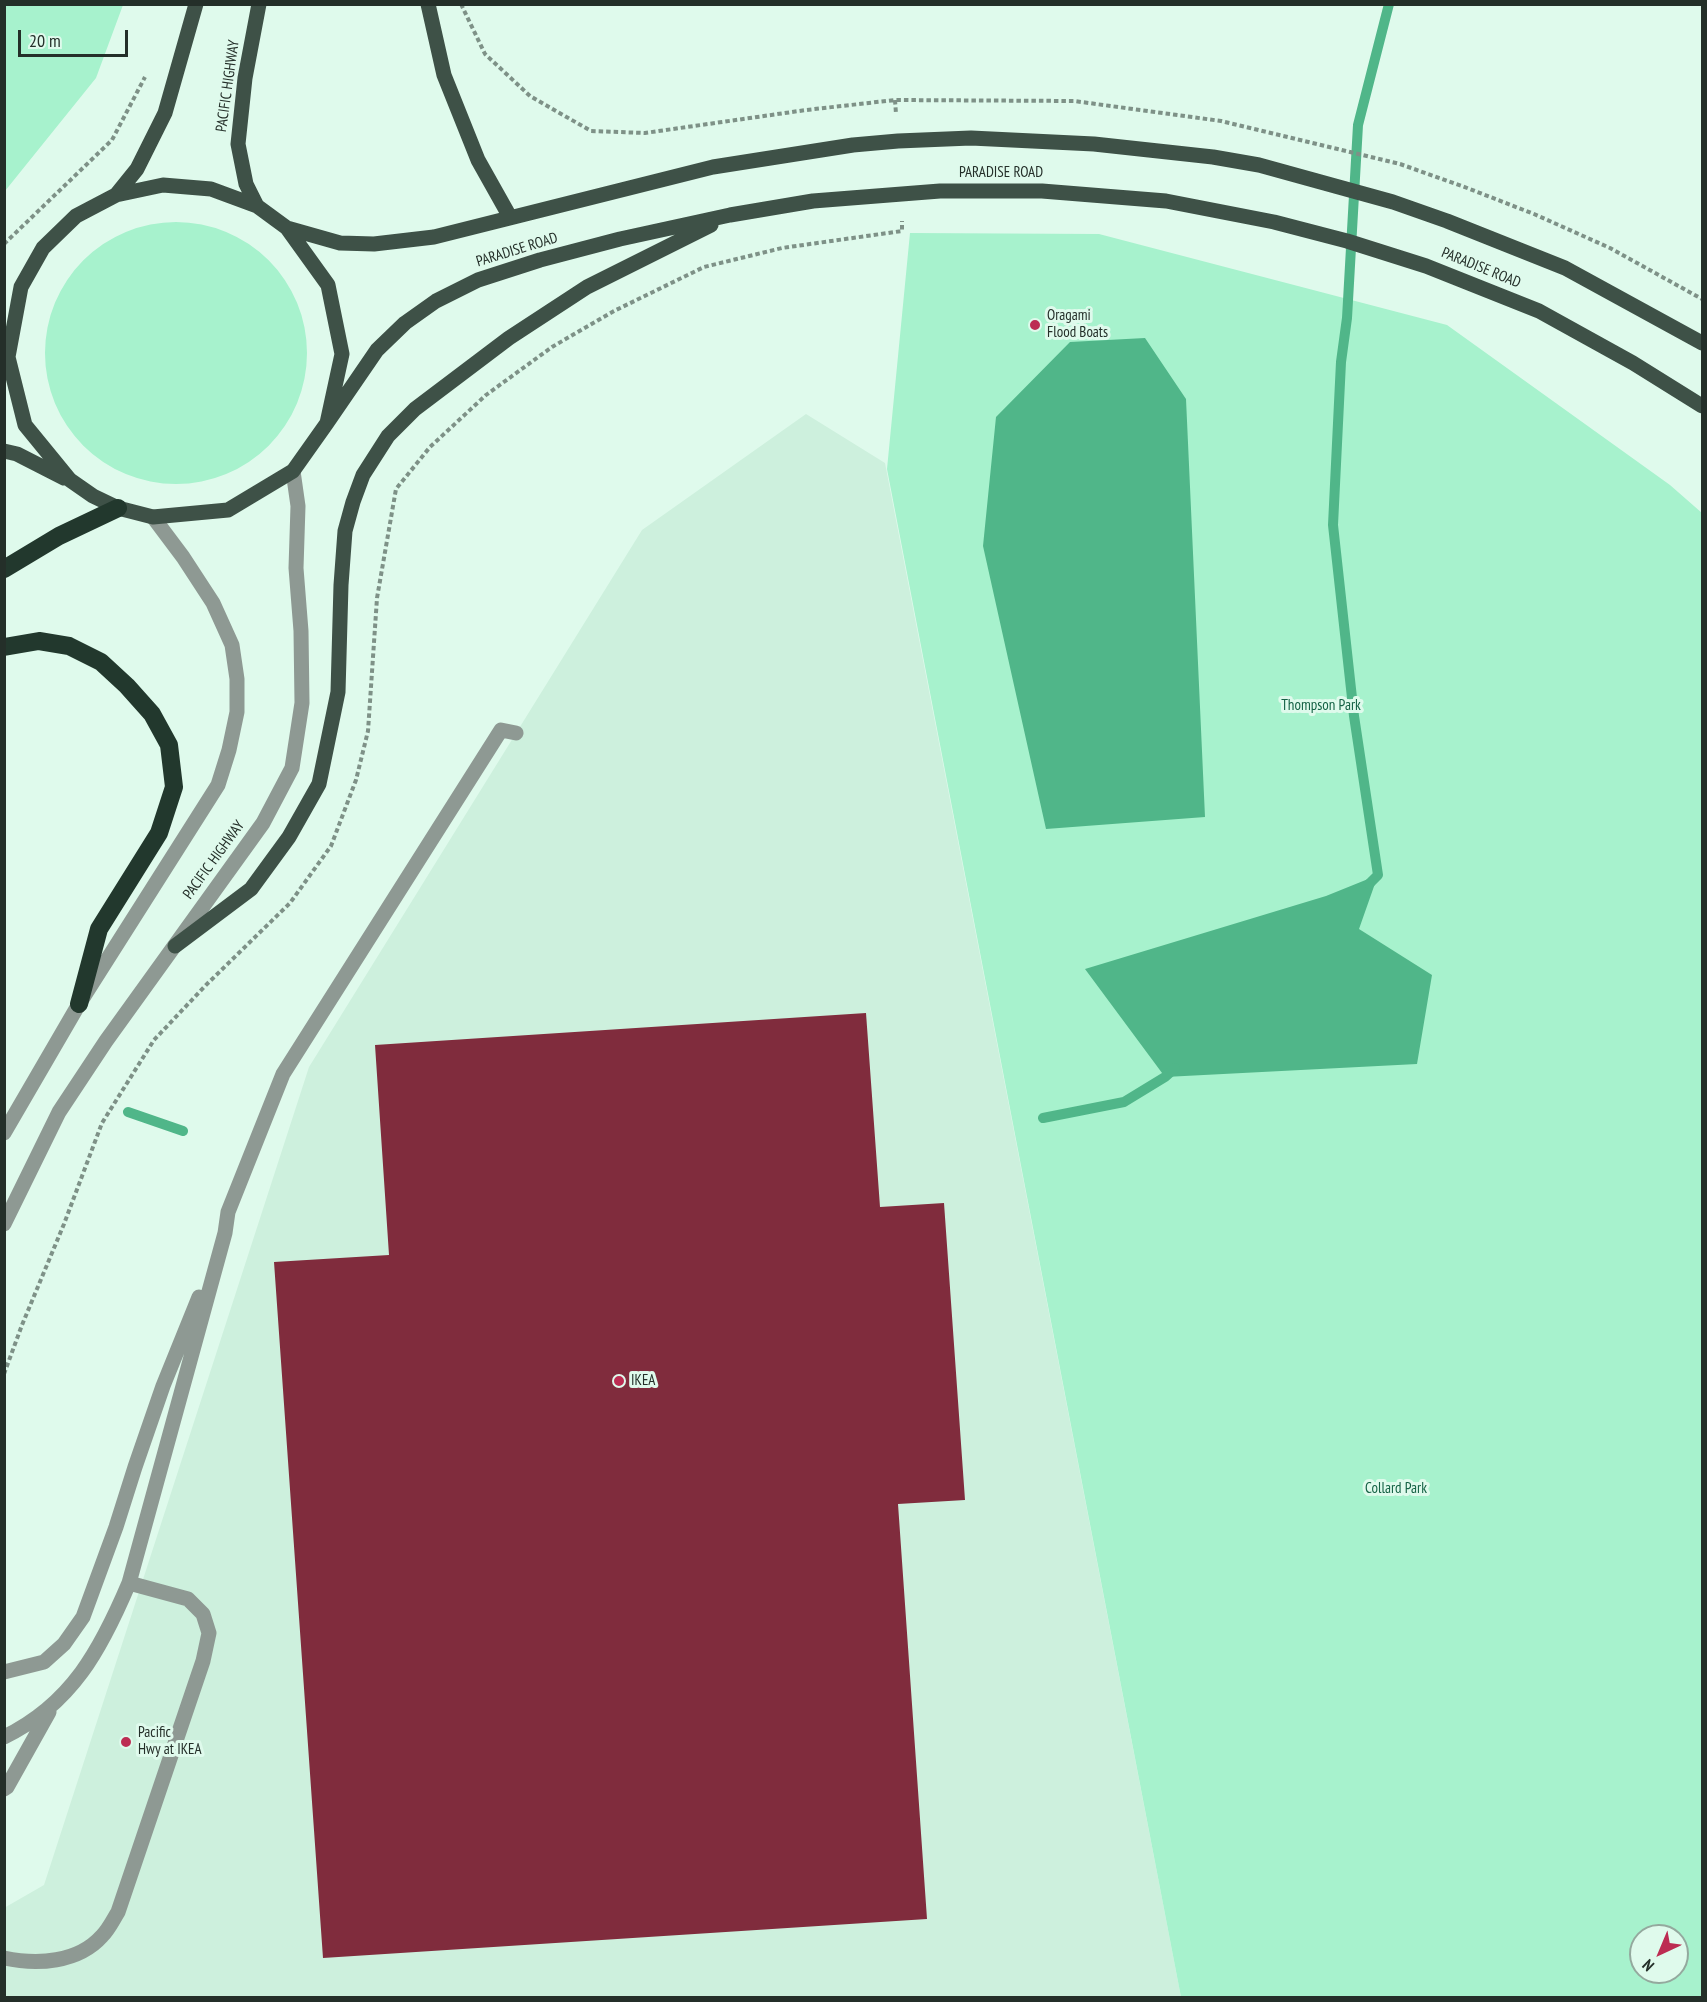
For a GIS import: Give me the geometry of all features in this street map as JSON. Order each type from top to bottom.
[{"type":"highway","points":[[4,569],[59,536],[118,508]]},
{"type":"highway","points":[[4,647],[39,641],[69,646],[101,662],[128,686],[152,714],[169,745],[174,787],[159,832],[99,930],[79,1004]]},
{"type":"main road","points":[[116,195],[136,169],[165,113],[196,4]]},
{"type":"main road","name":"PACIFIC HIGHWAY","points":[[256,206],[246,184],[238,144],[245,78],[259,4]]},
{"type":"main road","points":[[428,4],[444,75],[478,160],[510,217]]},
{"type":"main road","name":"PARADISE ROAD","points":[[287,228],[340,243],[374,244],[434,237],[713,167],[853,145],[971,138],[1082,143],[1213,157],[1270,168],[1394,202],[1565,268],[1702,343]]},
{"type":"main road","points":[[70,480],[26,425],[8,357],[21,287],[43,248],[76,216],[116,195],[163,184],[211,189],[256,206],[287,228],[328,285],[342,354],[327,423]]},
{"type":"main road","name":"PARADISE ROAD","points":[[293,471],[377,350],[405,324],[436,301],[478,280],[540,260],[620,239],[730,215],[813,201],[940,191],[1042,191],[1166,201],[1284,224],[1347,241],[1426,266],[1539,311],[1633,363],[1702,406]]},
{"type":"main road","points":[[175,946],[251,889],[289,837],[319,784],[338,692],[345,531],[363,475],[388,436],[415,409],[509,338],[587,287],[730,215]]},
{"type":"main road","points":[[4,302],[21,287]]},
{"type":"main road","points":[[4,451],[17,454],[70,480],[93,496],[118,508],[153,517],[228,510],[293,471]]},
{"type":"street","name":"PACIFIC HIGHWAY","points":[[4,1224],[59,1112],[106,1041],[262,823],[292,768],[302,703],[301,630],[296,568],[298,506],[293,471]]},
{"type":"street","points":[[4,1133],[79,1004],[218,785],[229,750],[237,712],[237,679],[232,645],[213,603],[153,517]]},
{"type":"street","points":[[4,1737],[18,1731],[52,1707],[73,1685],[94,1655],[113,1621],[129,1583],[225,1233],[228,1212],[283,1074],[501,730],[516,733]]},
{"type":"street","points":[[4,1672],[44,1662],[64,1644],[83,1617],[163,1386],[225,1233]]},
{"type":"street","points":[[4,1958],[36,1963],[56,1960],[82,1951],[102,1936],[118,1912],[204,1661],[209,1633],[202,1614],[188,1599],[129,1583]]},
{"type":"street","points":[[4,1789],[8,1787],[52,1707]]},
{"type":"path","points":[[460,4],[484,54],[530,96],[591,132],[645,133],[806,110],[896,100],[1074,101],[1221,122],[1400,164],[1462,186],[1534,214],[1610,248],[1702,299]]},
{"type":"path","points":[[4,244],[112,140],[147,72]]},
{"type":"path","points":[[896,100],[898,141]]},
{"type":"path","points":[[4,1374],[102,1123],[154,1040],[206,984],[290,903],[331,846],[356,780],[368,731],[377,598],[396,489],[430,447],[486,395],[552,347],[604,317],[704,267],[782,248],[902,231],[899,194]]},
{"type":"shaded area","points":[[1145,338],[1186,399],[1205,817],[1046,829],[983,546],[996,417],[1070,342]]},
{"type":"shaded area","points":[[806,414],[885,463],[1181,1997],[5,1997],[4,1908],[44,1885],[309,1067],[642,530]]},
{"type":"shaded area","points":[[1378,875],[1359,929],[1432,975],[1417,1064],[1165,1077],[1085,969],[1326,896]]},
{"type":"green space","points":[[5,4],[123,5],[96,78],[5,191]]},
{"type":"green space","points":[[163,222],[189,222],[214,227],[238,237],[269,260],[292,291],[302,315],[307,353],[302,391],[292,415],[269,446],[238,469],[214,479],[189,484],[163,484],[138,479],[114,469],[93,455],[74,436],[60,415],[50,391],[45,366],[45,340],[50,315],[60,291],[74,270],[93,251],[114,237],[138,227]]},
{"type":"green space","points":[[910,233],[1099,234],[1447,325],[1670,485],[1702,513],[1702,1997],[1181,1997],[887,469]]},
{"type":"building","name":"IKEA","points":[[866,1013],[880,1207],[944,1203],[965,1500],[898,1504],[927,1919],[323,1958],[274,1262],[389,1255],[375,1045]]},
{"type":"waterway","points":[[1369,884],[1378,875],[1354,716],[1333,525],[1341,362],[1347,318],[1358,125],[1389,4]]},
{"type":"waterway","points":[[1043,1118],[1124,1102],[1165,1077],[1175,1068]]},
{"type":"waterway","points":[[128,1112],[183,1131]]},
{"type":"place","name":"Oragami Flood Boats","points":[[1035,325]]},
{"type":"place","name":"IKEA","points":[[619,1381]]},
{"type":"place","name":"Pacific Hwy at IKEA","points":[[126,1742]]},
{"type":"park label","name":"Thompson Park","points":[[1321,706]]},
{"type":"park label","name":"Collard Park","points":[[1396,1489]]}]
